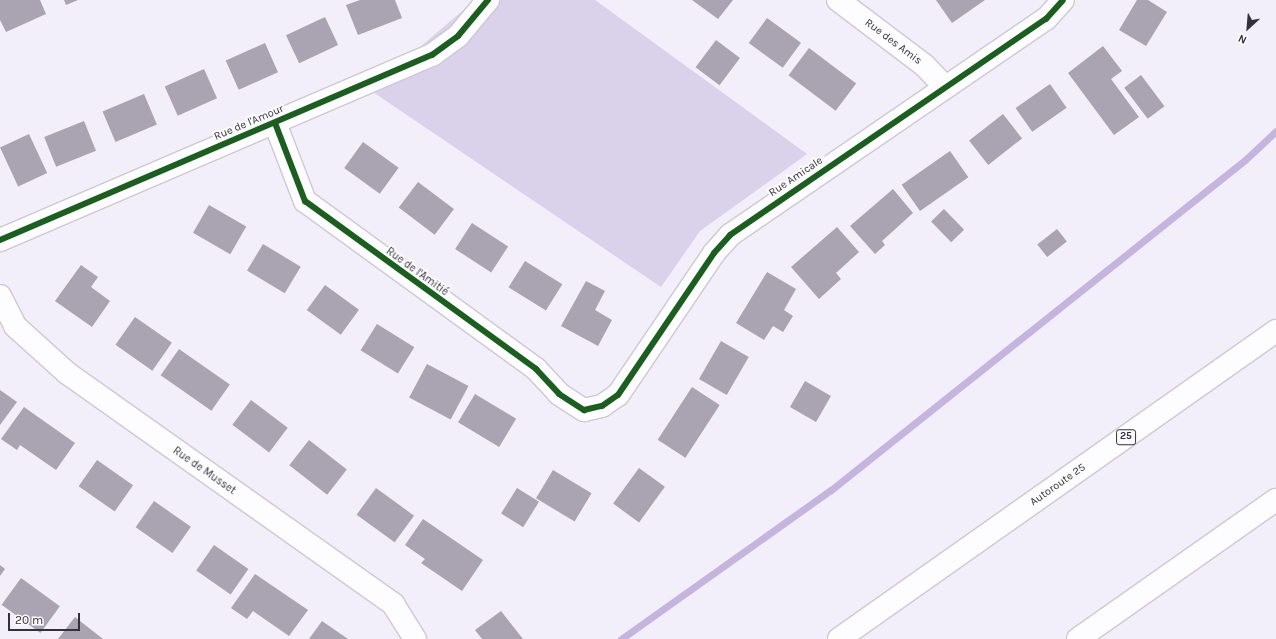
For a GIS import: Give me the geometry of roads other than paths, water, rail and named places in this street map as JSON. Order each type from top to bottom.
[{"type":"main road","name":"Rue de l'Amour","points":[[0,240],[432,55],[458,36],[488,0]]},
{"type":"main road","name":"Rue des Amis","points":[[838,0],[924,65],[945,87]]},
{"type":"main road","name":"Rue Amicale","points":[[584,410],[602,406],[618,395],[714,253],[730,235],[1046,19],[1063,0]]},
{"type":"main road","name":"Rue de l'Amitié","points":[[275,123],[305,201],[536,369],[559,394],[584,410]]},
{"type":"main road","name":"Rue de Musset","points":[[0,296],[15,326],[67,373],[393,604],[415,639]]},
{"type":"main road","name":"Autoroute 25","points":[[839,639],[1276,331]]},
{"type":"main road","points":[[1078,639],[1276,500]]},
{"type":"waterway","points":[[621,639],[831,490],[1245,160],[1276,131]]}]
